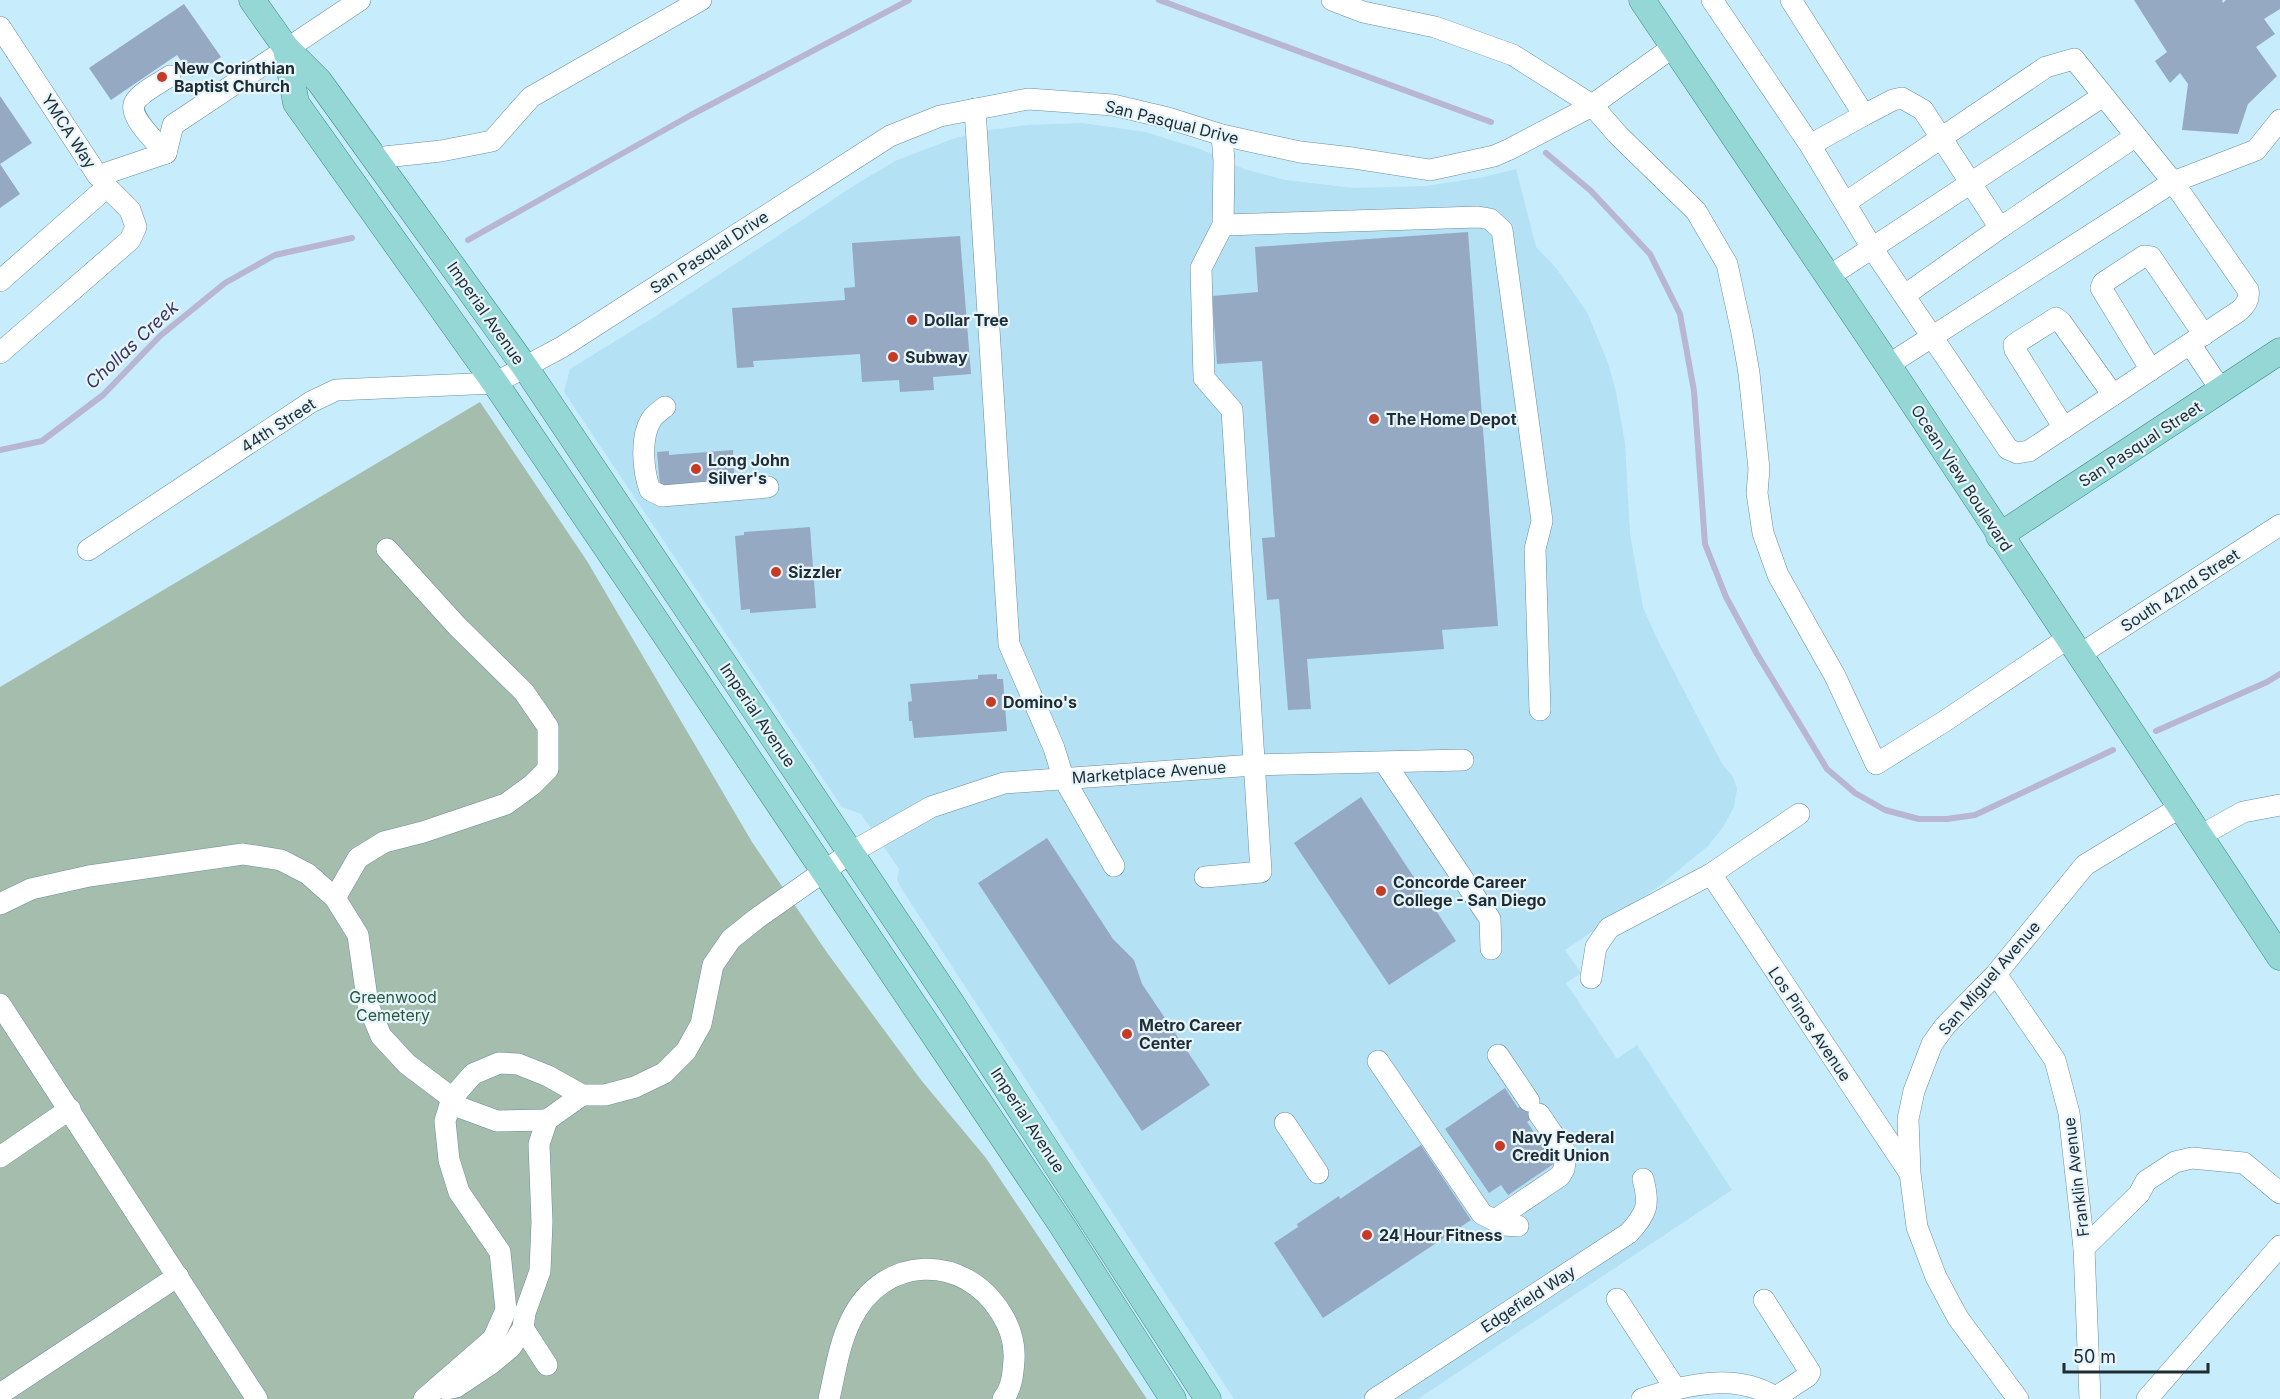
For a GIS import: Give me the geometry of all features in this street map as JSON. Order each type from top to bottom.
[{"type":"main road","name":"Imperial Avenue","points":[[252,0],[286,48],[312,72],[525,367],[952,1004],[1208,1399]]},
{"type":"main road","name":"Ocean View Boulevard","points":[[1642,0],[1888,365],[2179,808],[2280,957]]},
{"type":"main road","name":"Imperial Avenue","points":[[286,48],[296,103],[495,383],[1061,1224],[1173,1399]]},
{"type":"main road","name":"San Pasqual Street","points":[[1999,536],[2280,351]]},
{"type":"main road","points":[[1156,1372],[1173,1383],[1187,1399]]},
{"type":"street","points":[[166,153],[173,125],[360,0]]},
{"type":"street","points":[[375,158],[441,151],[492,141],[531,97],[701,0]]},
{"type":"street","points":[[1332,0],[1363,12],[1435,27],[1513,56],[1592,105],[1618,135],[1696,211],[1727,264],[1749,373],[1759,469],[1757,493],[1763,533],[1778,575],[1835,676],[1876,764],[2074,646]]},
{"type":"street","points":[[1712,0],[1810,146],[1872,248],[2008,449],[2017,453],[2029,451],[2197,339],[2245,305],[2249,296],[2248,290],[2173,183],[2074,59],[2046,67],[1845,203]]},
{"type":"street","points":[[1791,0],[1864,115]]},
{"type":"street","name":"YMCA Way","points":[[0,27],[103,181],[166,153]]},
{"type":"street","name":"San Pasqual Drive","points":[[495,383],[562,347],[890,136],[940,116],[1028,99],[1113,105],[1168,118],[1222,135],[1300,152],[1430,170],[1494,156],[1592,105],[1673,47]]},
{"type":"street","points":[[166,153],[136,118],[133,110],[135,102],[143,94],[170,76]]},
{"type":"street","points":[[1828,277],[2103,96]]},
{"type":"street","points":[[1810,146],[1864,115],[1893,100],[1902,98],[1923,110],[2000,228]]},
{"type":"street","points":[[975,109],[1009,644],[1054,748],[1063,777],[1114,866]]},
{"type":"street","points":[[1888,365],[2173,183],[2256,150],[2280,120]]},
{"type":"street","points":[[1205,877],[1261,872],[1232,410],[1204,378],[1201,268],[1223,225],[1222,135]]},
{"type":"street","points":[[1905,295],[2136,136]]},
{"type":"street","points":[[0,281],[103,181],[130,210],[136,227],[130,240],[0,353]]},
{"type":"street","points":[[1223,225],[1478,217],[1490,219],[1502,230],[1542,521],[1535,549],[1540,710]]},
{"type":"street","points":[[2151,370],[2101,288],[2103,283],[2144,256],[2151,258],[2197,339],[2222,390]]},
{"type":"street","points":[[2064,428],[2015,350],[2014,345],[2018,342],[2056,318],[2113,395]]},
{"type":"street","name":"44th Street","points":[[88,550],[311,402],[336,390],[495,383]]},
{"type":"street","points":[[665,407],[652,418],[645,435],[645,477],[650,490],[662,496],[768,487]]},
{"type":"street","name":"South 42nd Street","points":[[2074,646],[2280,525]]},
{"type":"street","points":[[335,898],[358,858],[384,842],[423,832],[506,804],[548,770],[548,727],[524,692],[457,626],[387,549]]},
{"type":"street","name":"Marketplace Avenue","points":[[582,1095],[605,1095],[635,1087],[664,1073],[686,1051],[701,1024],[713,965],[731,939],[850,853],[931,807],[1004,783],[1063,777],[1254,765],[1463,760]]},
{"type":"street","points":[[1385,763],[1490,919],[1491,950]]},
{"type":"street","points":[[2200,836],[2242,812],[2280,805]]},
{"type":"street","name":"San Miguel Avenue","points":[[2018,1399],[1958,1318],[1936,1277],[1917,1227],[1910,1173],[1908,1119],[1914,1091],[1932,1044],[1945,1026],[1996,974],[2085,865],[2179,808]]},
{"type":"street","points":[[1591,978],[1596,947],[1609,928],[1711,874],[1799,814]]},
{"type":"street","points":[[0,904],[30,889],[89,876],[243,855],[281,860],[309,874],[335,898],[358,935],[368,1005],[381,1036],[407,1064],[452,1098],[459,1107],[497,1120],[547,1120],[582,1095],[529,1067],[498,1063],[473,1074],[452,1098],[445,1121],[449,1160],[459,1192],[500,1252],[506,1310],[493,1339],[429,1395]]},
{"type":"street","name":"Los Pinos Avenue","points":[[1711,874],[1910,1173]]},
{"type":"street","name":"Franklin Avenue","points":[[1996,974],[2055,1060],[2069,1113],[2084,1248],[2090,1399]]},
{"type":"street","points":[[0,1004],[258,1399]]},
{"type":"street","points":[[1495,1220],[1560,1176],[1564,1169],[1566,1153],[1498,1055]]},
{"type":"street","points":[[1378,1061],[1482,1214],[1504,1225],[1518,1226]]},
{"type":"street","points":[[0,1156],[70,1109]]},
{"type":"street","points":[[429,1395],[456,1387],[492,1363],[511,1347],[523,1328],[525,1313],[540,1271],[542,1222],[540,1144],[547,1120]]},
{"type":"street","points":[[1285,1122],[1318,1173]]},
{"type":"street","points":[[2084,1248],[2139,1194],[2146,1181],[2175,1162],[2192,1158],[2244,1163],[2280,1193]]},
{"type":"street","name":"Edgefield Way","points":[[1375,1399],[1629,1233],[1644,1216],[1648,1197],[1643,1179]]},
{"type":"street","points":[[2147,1399],[2280,1246]]},
{"type":"street","points":[[830,1399],[843,1339],[850,1320],[861,1303],[878,1286],[896,1275],[933,1268],[965,1277],[993,1300],[1005,1319],[1012,1336],[1014,1352],[1009,1392],[1003,1399]]},
{"type":"street","points":[[0,1395],[178,1276]]},
{"type":"street","points":[[1617,1299],[1675,1388]]},
{"type":"street","points":[[1642,1399],[1675,1388],[1724,1382],[1743,1384],[1777,1398],[1808,1376],[1810,1372],[1764,1300]]},
{"type":"street","points":[[523,1328],[547,1365]]},
{"type":"shaded area","points":[[1082,123],[1145,132],[1200,149],[1244,169],[1285,180],[1354,188],[1427,186],[1484,177],[1516,169],[1536,247],[1556,268],[1587,312],[1608,363],[1625,443],[1630,534],[1643,607],[1656,637],[1721,762],[1733,777],[1737,789],[1734,807],[1723,827],[1708,846],[1658,887],[1565,950],[1581,973],[1566,983],[1617,1059],[1637,1045],[1732,1190],[1418,1399],[1234,1399],[903,891],[897,880],[899,869],[861,814],[842,807],[564,392],[570,369],[895,161],[955,138],[991,130],[1028,125]]},
{"type":"green space","name":"Greenwood Cemetery","points":[[480,402],[587,561],[752,842],[828,954],[921,1080],[986,1158],[1147,1399],[0,1399],[0,687]]},
{"type":"building","points":[[2134,0],[2222,0],[2223,3],[2226,0],[2280,0],[2280,9],[2264,19],[2275,34],[2256,47],[2277,76],[2248,104],[2238,134],[2182,130],[2188,84],[2180,73],[2170,83],[2155,61],[2167,52]]},
{"type":"building","points":[[184,4],[221,57],[192,77],[177,55],[111,100],[89,68]]},
{"type":"building","points":[[0,96],[32,143],[0,164]]},
{"type":"building","points":[[0,164],[20,194],[0,208]]},
{"type":"building","name":"The Home Depot","points":[[1468,232],[1498,626],[1442,630],[1444,649],[1307,659],[1311,709],[1288,710],[1279,599],[1267,600],[1262,538],[1275,537],[1262,361],[1217,364],[1212,296],[1258,292],[1255,247]]},
{"type":"building","name":"Dollar Tree","points":[[960,236],[971,374],[933,377],[934,390],[900,392],[899,380],[862,382],[860,354],[753,361],[754,367],[737,368],[732,308],[845,300],[844,288],[855,287],[852,243]]},
{"type":"building","name":"Long John Silver's","points":[[733,450],[735,484],[660,486],[657,452],[669,451],[669,455]]},
{"type":"building","name":"Sizzler","points":[[810,527],[816,608],[750,613],[750,609],[741,610],[735,536],[744,535],[744,532]]},
{"type":"building","points":[[997,674],[997,679],[1003,679],[1007,731],[914,738],[912,721],[909,721],[908,702],[912,701],[910,684],[978,679],[978,675]]},
{"type":"building","name":"Concorde Career College - San Diego","points":[[1361,797],[1456,941],[1389,985],[1294,843]]},
{"type":"building","name":"Metro Career Center","points":[[1047,838],[1113,939],[1134,960],[1142,984],[1210,1085],[1142,1131],[978,883]]},
{"type":"building","name":"Navy Federal Credit Union","points":[[1505,1088],[1518,1108],[1535,1097],[1544,1110],[1527,1122],[1555,1163],[1508,1195],[1501,1185],[1489,1193],[1445,1129]]},
{"type":"building","name":"24 Hour Fitness","points":[[1421,1145],[1471,1220],[1323,1318],[1274,1243],[1298,1227],[1297,1224],[1339,1196],[1340,1199]]},
{"type":"waterway","points":[[468,240],[691,115],[909,0]]},
{"type":"waterway","points":[[1159,0],[1491,122]]},
{"type":"waterway","points":[[1546,153],[1591,191],[1650,254],[1680,314],[1694,391],[1705,544],[1726,597],[1757,654],[1827,769],[1855,793],[1885,810],[1919,819],[1947,819],[1975,815],[2113,750]]},
{"type":"waterway","name":"Chollas Creek","points":[[0,450],[42,441],[103,395],[160,336],[225,283],[275,255],[352,238]]},
{"type":"waterway","points":[[2156,731],[2267,682],[2280,674]]},
{"type":"place","name":"New Corinthian Baptist Church","points":[[162,77]]},
{"type":"place","name":"Dollar Tree","points":[[912,320]]},
{"type":"place","name":"Subway","points":[[893,357]]},
{"type":"place","name":"The Home Depot","points":[[1374,419]]},
{"type":"place","name":"Long John Silver's","points":[[696,469]]},
{"type":"place","name":"Sizzler","points":[[776,572]]},
{"type":"place","name":"Domino's","points":[[991,702]]},
{"type":"place","name":"Concorde Career College - San Diego","points":[[1381,891]]},
{"type":"place","name":"Metro Career Center","points":[[1127,1034]]},
{"type":"place","name":"Navy Federal Credit Union","points":[[1500,1146]]},
{"type":"place","name":"24 Hour Fitness","points":[[1367,1235]]}]
